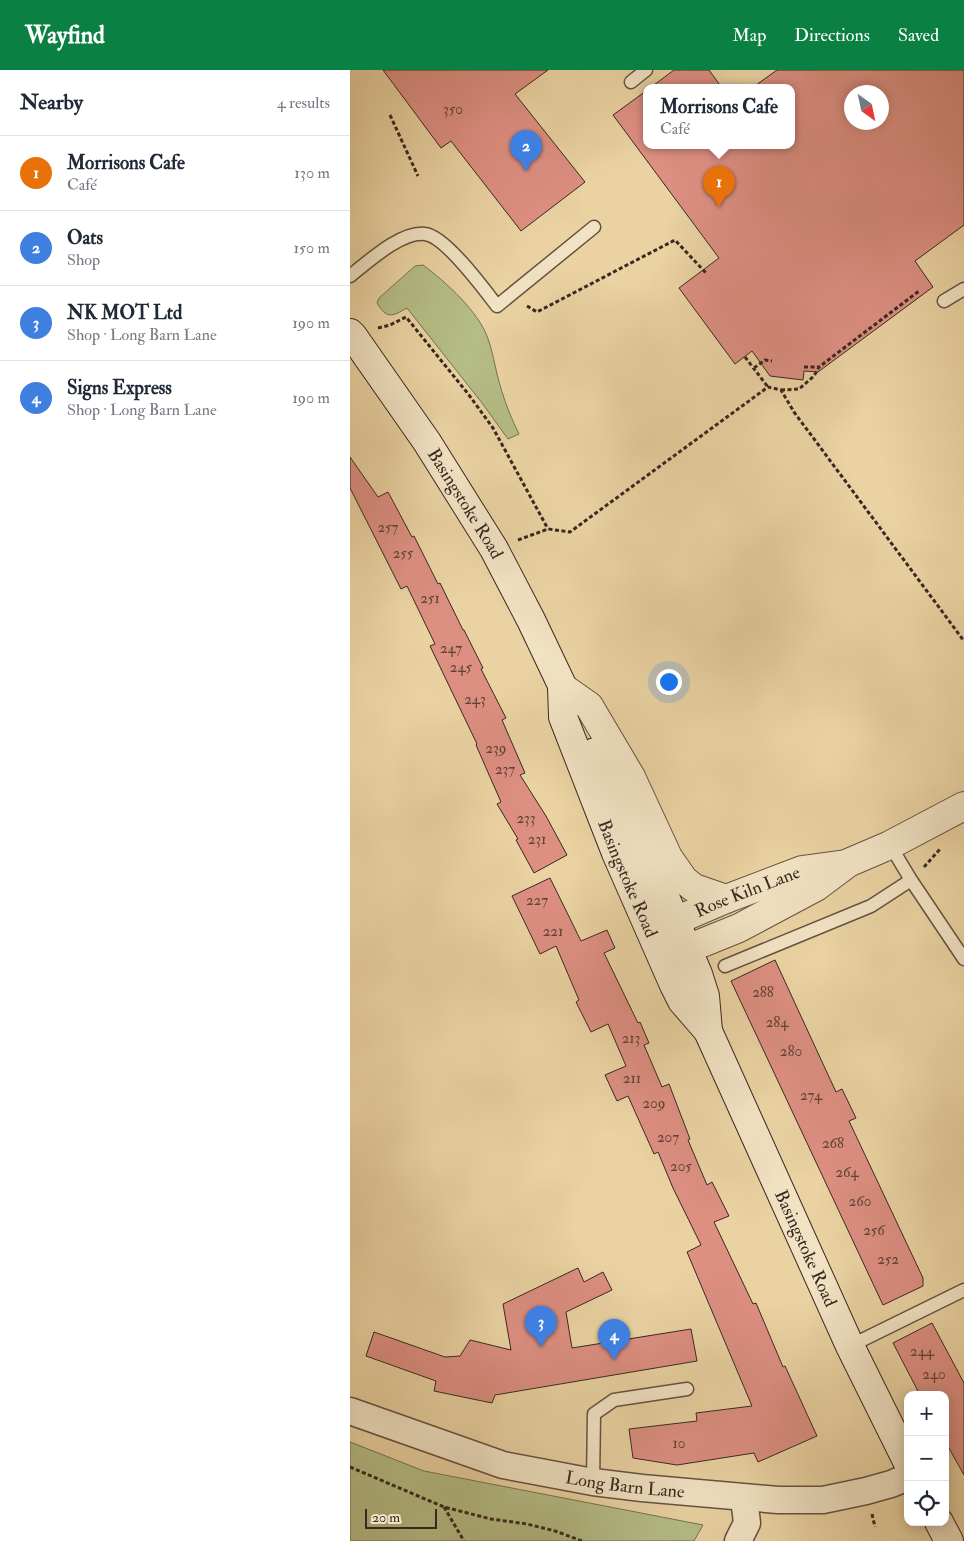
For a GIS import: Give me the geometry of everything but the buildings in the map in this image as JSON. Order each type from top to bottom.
[{"type":"main road","name":"Basingstoke Road","points":[[350,334],[427,442],[494,549],[531,620],[651,864],[676,921],[698,974],[704,996],[708,1031]]},
{"type":"main road","name":"Basingstoke Road","points":[[562,686],[563,717],[616,853],[662,959],[682,1001],[708,1031],[850,1346],[904,1455]]},
{"type":"main road","points":[[562,686],[589,706],[631,776],[668,857],[684,880],[694,888],[726,899]]},
{"type":"main road","name":"Rose Kiln Lane","points":[[662,959],[738,928],[816,887],[848,863],[890,845],[964,806]]},
{"type":"main road","name":"Rose Kiln Lane","points":[[650,932],[726,899],[802,870],[848,863]]},
{"type":"main road","points":[[941,1526],[949,1541]]},
{"type":"street","name":"Long Barn Lane","points":[[350,1411],[503,1465],[593,1482],[744,1498],[823,1500],[866,1491],[904,1479]]},
{"type":"street","points":[[738,1541],[747,1523],[744,1498]]},
{"type":"lane","points":[[631,82],[646,70]]},
{"type":"lane","points":[[350,276],[389,245],[423,233],[431,235],[449,249],[497,306],[594,227]]},
{"type":"lane","points":[[944,301],[964,289]]},
{"type":"lane","points":[[890,845],[964,959]]},
{"type":"lane","points":[[725,966],[871,906],[911,880]]},
{"type":"lane","points":[[850,1346],[964,1290]]},
{"type":"lane","points":[[593,1482],[594,1414],[614,1400],[687,1389]]},
{"type":"path","points":[[390,115],[418,176]]},
{"type":"path","points":[[527,306],[537,312],[675,240],[706,273]]},
{"type":"path","points":[[745,357],[768,387],[781,390],[799,388],[814,376],[818,367],[919,291]]},
{"type":"path","points":[[378,328],[390,325],[406,317],[493,428],[548,529]]},
{"type":"path","points":[[754,368],[765,360],[772,361]]},
{"type":"path","points":[[804,367],[818,367]]},
{"type":"path","points":[[494,549],[548,529],[570,532],[768,387]]},
{"type":"path","points":[[781,390],[794,412],[964,641]]},
{"type":"path","points":[[911,880],[941,848]]},
{"type":"path","points":[[350,1467],[444,1507],[491,1519],[527,1524],[582,1541]]},
{"type":"path","points":[[444,1507],[464,1541]]},
{"type":"green space","points":[[423,265],[461,298],[484,329],[499,383],[519,434],[508,439],[407,308],[390,315],[384,312],[377,303],[379,298],[415,266]]},
{"type":"green space","points":[[350,1442],[424,1471],[703,1525],[694,1541],[350,1541]]},
{"type":"place","name":"Oats","points":[[526,171]]},
{"type":"place","name":"Morrisons Cafe","points":[[719,207]]},
{"type":"place","name":"NK MOT Ltd","points":[[541,1347]]},
{"type":"place","name":"Signs Express","points":[[614,1360]]}]
